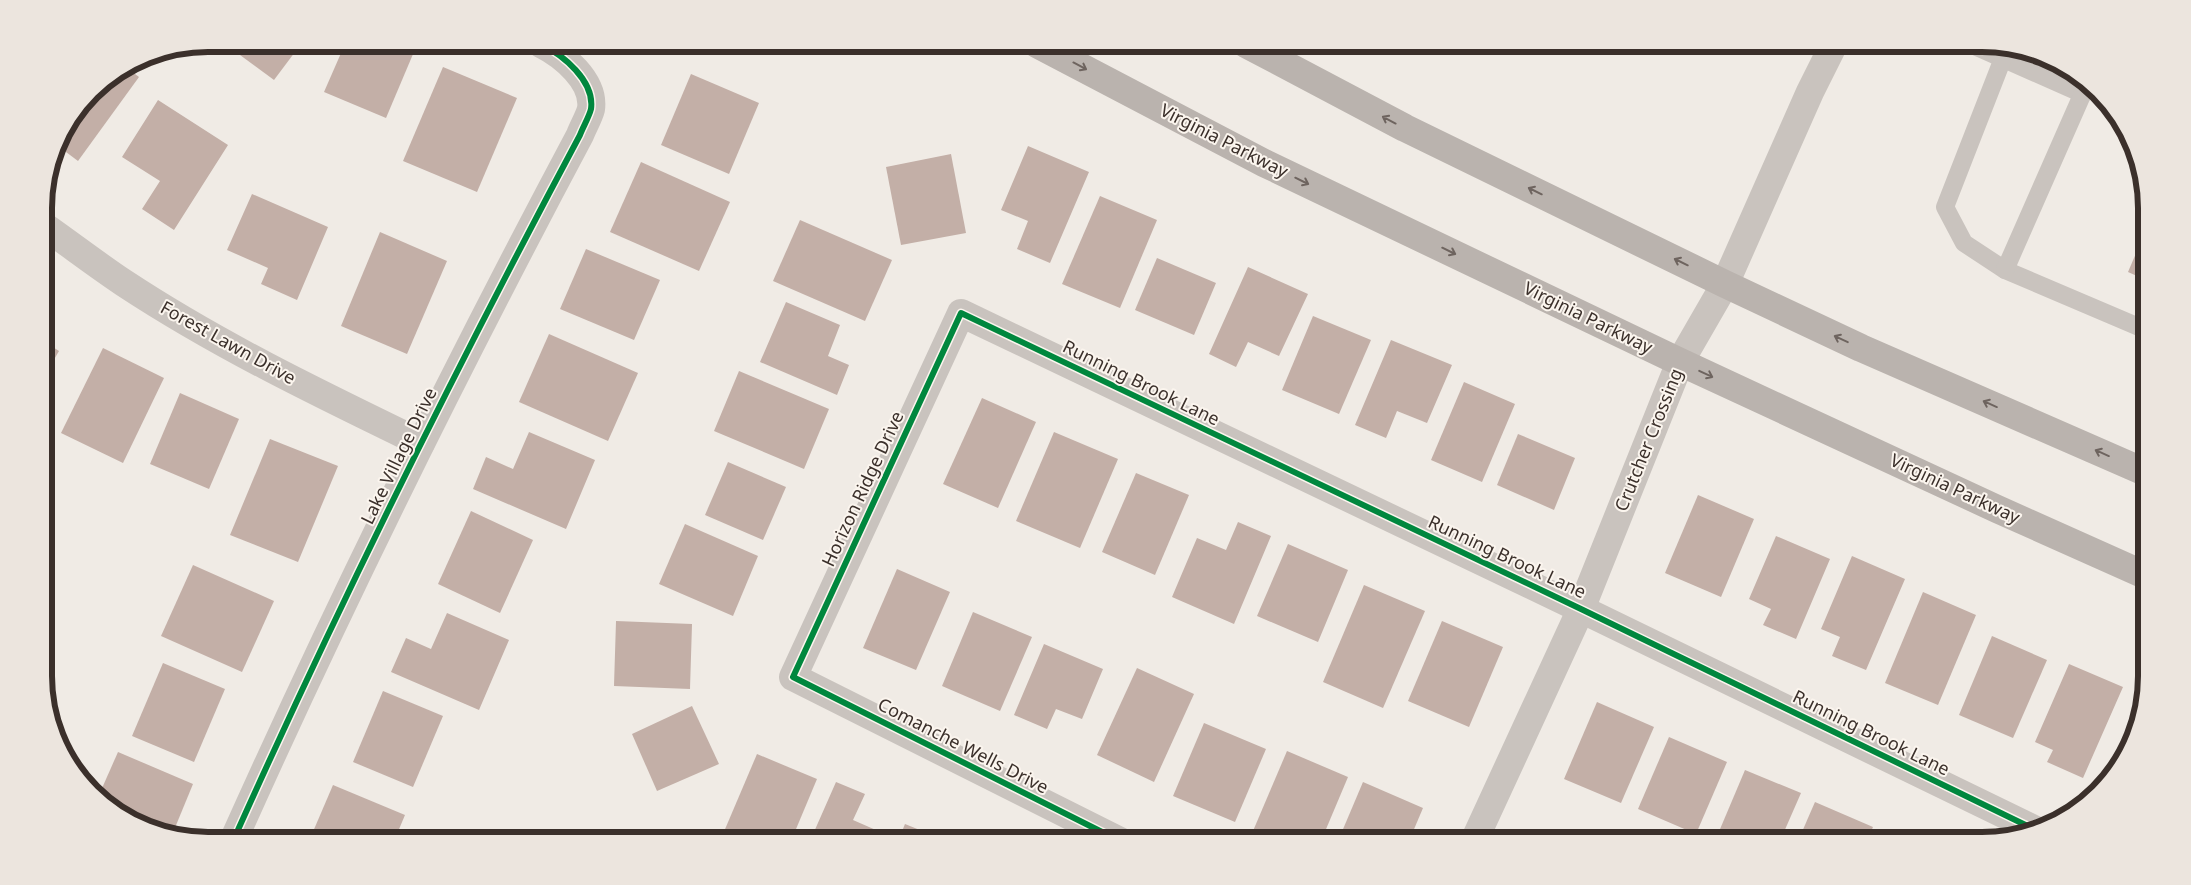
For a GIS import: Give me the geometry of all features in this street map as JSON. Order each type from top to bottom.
[{"type":"main road","name":"Virginia Parkway","points":[[1052,52],[1264,163],[1680,362],[1997,509],[2138,572]]},
{"type":"main road","points":[[1261,52],[1404,128],[1725,284],[1870,352],[2138,469]]},
{"type":"street","name":"Lake Village Drive","points":[[237,833],[421,443],[493,297],[580,135],[591,108],[588,87],[577,70],[552,52]]},
{"type":"street","name":"Crutcher Crossing","points":[[1478,832],[1581,609],[1680,362],[1725,284],[1810,92],[1830,52]]},
{"type":"street","name":"Forest Lawn Drive","points":[[53,232],[124,284],[208,334],[313,391],[421,443]]},
{"type":"street","name":"Running Brook Lane","points":[[960,313],[1581,609],[2027,826]]},
{"type":"street","name":"Horizon Ridge Drive","points":[[793,677],[960,313]]},
{"type":"street","name":"Comanche Wells Drive","points":[[793,677],[1103,832]]},
{"type":"lane","points":[[2005,54],[1945,207],[1964,242],[2005,270],[2138,327]]},
{"type":"lane","points":[[2008,55],[2083,90]]},
{"type":"lane","points":[[2005,270],[2084,90]]},
{"type":"building","points":[[236,52],[295,52],[274,80]]},
{"type":"building","points":[[342,52],[414,52],[386,118],[324,92]]},
{"type":"building","points":[[443,67],[517,98],[477,192],[403,161]]},
{"type":"building","points":[[132,72],[139,77],[78,161],[64,150],[73,130],[91,106],[106,91]]},
{"type":"building","points":[[691,74],[759,103],[729,174],[661,145]]},
{"type":"building","points":[[158,100],[228,145],[174,230],[142,209],[160,181],[122,157]]},
{"type":"building","points":[[1028,146],[1089,172],[1050,263],[1017,249],[1028,221],[1001,210]]},
{"type":"building","points":[[951,154],[966,233],[901,245],[886,167]]},
{"type":"building","points":[[641,162],[730,202],[699,271],[610,232]]},
{"type":"building","points":[[252,194],[328,227],[297,300],[261,284],[268,268],[227,250]]},
{"type":"building","points":[[1100,196],[1157,220],[1120,308],[1062,284]]},
{"type":"building","points":[[800,220],[892,260],[865,321],[773,281]]},
{"type":"building","points":[[380,232],[447,261],[407,354],[341,326]]},
{"type":"building","points":[[586,249],[660,280],[634,340],[560,309]]},
{"type":"building","points":[[2138,249],[2138,276],[2128,272]]},
{"type":"building","points":[[1157,258],[1216,283],[1194,335],[1135,310]]},
{"type":"building","points":[[1248,267],[1308,294],[1279,356],[1248,342],[1236,367],[1209,354]]},
{"type":"building","points":[[786,302],[840,325],[828,356],[849,365],[837,395],[760,362]]},
{"type":"building","points":[[1313,316],[1371,340],[1339,414],[1282,390]]},
{"type":"building","points":[[549,334],[638,373],[608,441],[519,402]]},
{"type":"building","points":[[1391,340],[1452,365],[1427,423],[1397,411],[1386,438],[1355,425]]},
{"type":"building","points":[[53,347],[59,351],[53,362]]},
{"type":"building","points":[[103,348],[164,378],[123,463],[61,433]]},
{"type":"building","points":[[739,371],[829,409],[804,469],[714,431]]},
{"type":"building","points":[[1464,382],[1515,404],[1482,482],[1431,460]]},
{"type":"building","points":[[180,393],[239,419],[209,489],[150,464]]},
{"type":"building","points":[[982,398],[1036,422],[998,508],[943,484]]},
{"type":"building","points":[[529,432],[595,460],[566,529],[473,489],[486,457],[513,469]]},
{"type":"building","points":[[1054,432],[1118,459],[1080,548],[1016,521]]},
{"type":"building","points":[[1518,434],[1575,458],[1554,510],[1497,485]]},
{"type":"building","points":[[270,439],[338,466],[298,562],[230,535]]},
{"type":"building","points":[[728,462],[786,487],[763,540],[705,515]]},
{"type":"building","points":[[1136,473],[1189,495],[1155,575],[1102,552]]},
{"type":"building","points":[[1698,495],[1754,519],[1721,597],[1665,573]]},
{"type":"building","points":[[471,511],[533,540],[500,613],[438,584]]},
{"type":"building","points":[[1238,522],[1271,536],[1234,624],[1172,597],[1197,538],[1226,550]]},
{"type":"building","points":[[685,524],[758,556],[733,616],[659,584]]},
{"type":"building","points":[[1776,536],[1830,559],[1796,639],[1763,625],[1771,609],[1749,599]]},
{"type":"building","points":[[1288,544],[1348,570],[1318,642],[1257,616]]},
{"type":"building","points":[[1852,556],[1905,579],[1866,670],[1832,656],[1840,637],[1821,629]]},
{"type":"building","points":[[193,565],[274,601],[242,672],[161,636]]},
{"type":"building","points":[[897,569],[950,592],[916,670],[863,648]]},
{"type":"building","points":[[1364,585],[1425,611],[1383,708],[1323,682]]},
{"type":"building","points":[[1923,592],[1976,615],[1938,705],[1885,683]]},
{"type":"building","points":[[973,612],[1032,637],[1000,711],[942,686]]},
{"type":"building","points":[[447,613],[509,640],[479,710],[391,672],[406,638],[431,649]]},
{"type":"building","points":[[616,621],[692,624],[690,689],[614,686]]},
{"type":"building","points":[[1442,621],[1503,647],[1469,727],[1408,701]]},
{"type":"building","points":[[1992,636],[2047,660],[2013,738],[1959,715]]},
{"type":"building","points":[[1044,644],[1103,669],[1082,719],[1056,709],[1047,729],[1014,715]]},
{"type":"building","points":[[163,663],[225,689],[194,762],[132,736]]},
{"type":"building","points":[[2069,664],[2123,687],[2083,778],[2047,762],[2053,750],[2035,742]]},
{"type":"building","points":[[1137,668],[1194,694],[1154,782],[1097,755]]},
{"type":"building","points":[[383,691],[443,716],[413,787],[353,762]]},
{"type":"building","points":[[1597,702],[1654,727],[1621,803],[1564,779]]},
{"type":"building","points":[[692,706],[719,764],[657,791],[632,734]]},
{"type":"building","points":[[1204,723],[1266,749],[1235,822],[1173,796]]},
{"type":"building","points":[[2131,724],[2127,736],[2113,761]]},
{"type":"building","points":[[1669,737],[1727,762],[1697,832],[1692,832],[1638,809]]},
{"type":"building","points":[[1287,751],[1348,777],[1325,832],[1253,831]]},
{"type":"building","points":[[118,752],[193,784],[174,829],[140,816],[122,806],[101,789]]},
{"type":"building","points":[[757,754],[817,779],[794,833],[724,833]]},
{"type":"building","points":[[1745,770],[1801,793],[1784,832],[1719,832]]},
{"type":"building","points":[[836,782],[865,794],[853,820],[882,833],[814,833]]},
{"type":"building","points":[[1363,782],[1423,808],[1413,832],[1342,832]]},
{"type":"building","points":[[333,785],[405,815],[397,833],[312,833]]},
{"type":"building","points":[[1815,802],[1873,827],[1871,832],[1802,832]]},
{"type":"building","points":[[905,824],[926,833],[901,833]]},
{"type":"cycle path","points":[[237,833],[357,573],[444,397],[589,115],[591,99],[583,79],[568,62],[554,52]]},
{"type":"cycle path","points":[[1103,832],[793,677],[961,313],[1581,609],[2027,826]]}]
